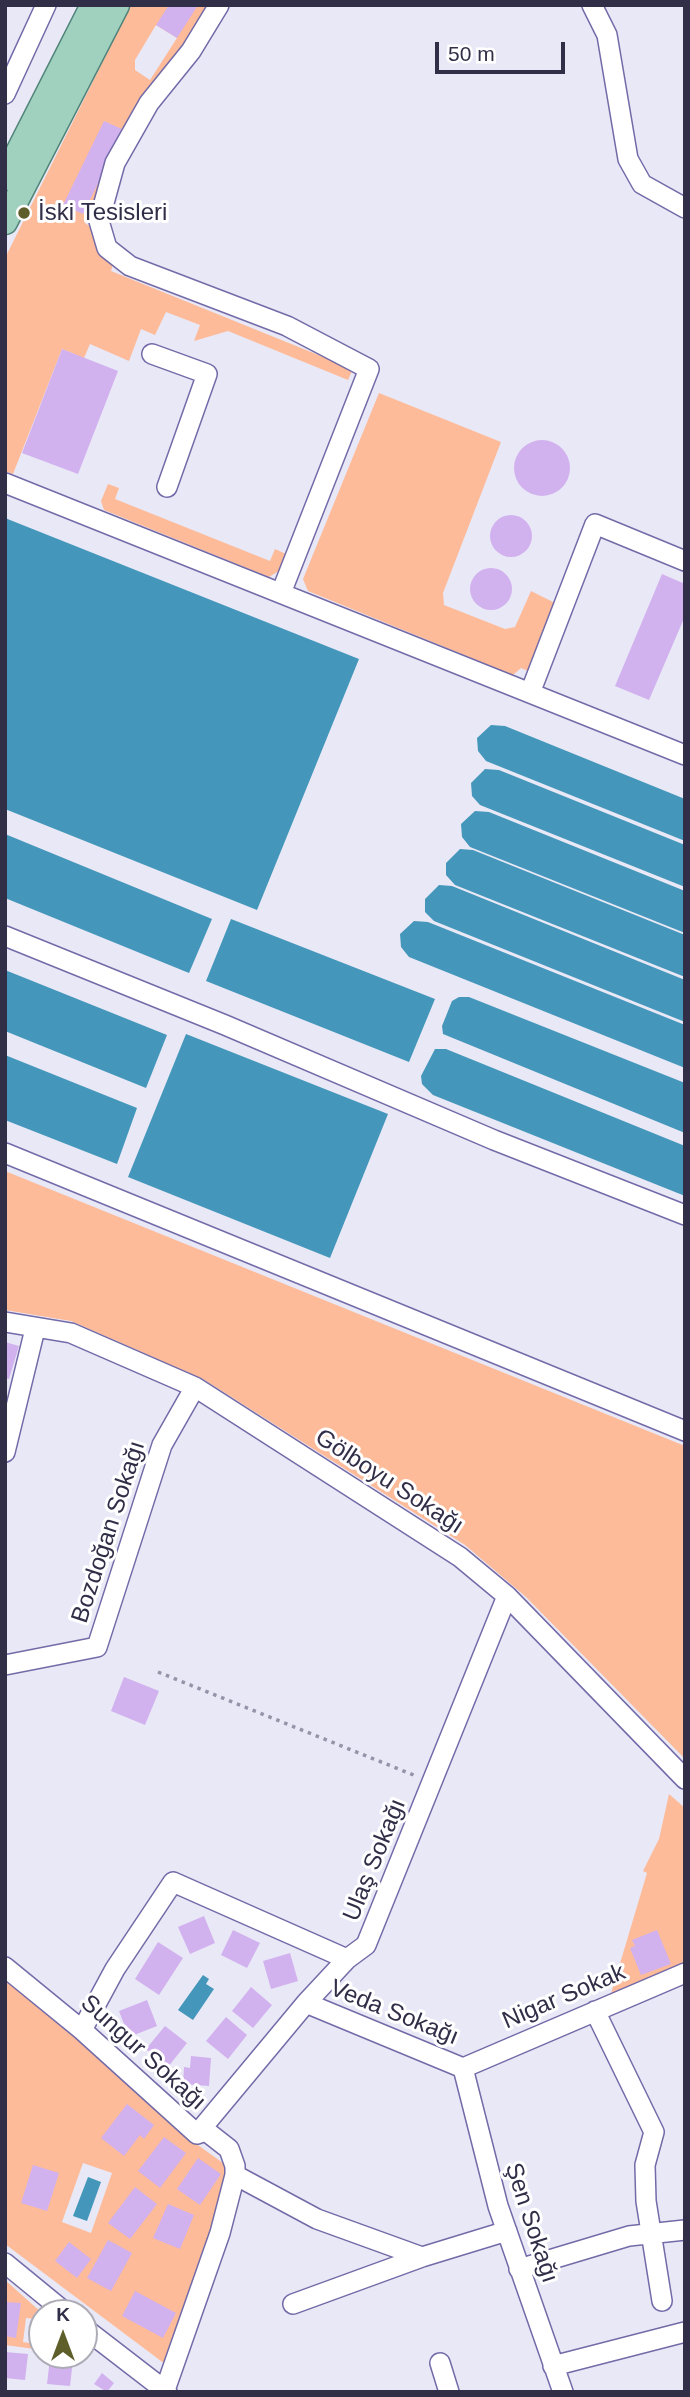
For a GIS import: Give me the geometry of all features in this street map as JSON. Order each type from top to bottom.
[{"type":"main road","points":[[5,178],[93,5]]},
{"type":"main road","points":[[5,222],[117,5]]},
{"type":"street","points":[[5,94],[46,5]]},
{"type":"street","points":[[219,5],[191,51],[149,103],[115,163],[99,221],[107,248],[130,266],[287,326],[369,369],[281,593]]},
{"type":"street","points":[[592,5],[607,35],[628,159],[642,184],[685,208]]},
{"type":"street","points":[[152,354],[207,374],[167,487]]},
{"type":"street","points":[[5,483],[685,755]]},
{"type":"street","points":[[530,693],[595,524],[685,561]]},
{"type":"street","points":[[5,936],[225,1025],[494,1140],[685,1215]]},
{"type":"street","points":[[5,1153],[685,1431]]},
{"type":"street","name":"Gölboyu Sokağı","points":[[5,1322],[71,1333],[195,1387],[460,1557],[506,1596],[685,1779]]},
{"type":"street","points":[[5,1452],[35,1329]]},
{"type":"street","name":"Bozdoğan Sokağı","points":[[5,1665],[97,1647],[162,1445],[195,1387]]},
{"type":"street","name":"Ulaş Sokağı","points":[[197,2134],[306,2004],[347,1959],[366,1945],[506,1596]]},
{"type":"street","points":[[82,2030],[115,1969],[173,1882],[347,1959]]},
{"type":"street","name":"Sungur Sokağı","points":[[5,1967],[82,2030],[197,2134],[206,2131],[229,2149],[235,2175]]},
{"type":"street","name":"Nigar Sokak","points":[[463,2068],[685,1973]]},
{"type":"street","name":"Veda Sokağı","points":[[306,2004],[463,2068]]},
{"type":"street","points":[[595,2011],[654,2132],[645,2165],[649,2234],[662,2301]]},
{"type":"street","name":"Şen Sokağı","points":[[463,2068],[469,2100],[506,2231],[563,2392]]},
{"type":"street","points":[[98,2339],[166,2391],[220,2234],[235,2175],[317,2219],[422,2257]]},
{"type":"street","points":[[519,2269],[629,2236],[685,2230]]},
{"type":"street","points":[[293,2304],[422,2257],[506,2231]]},
{"type":"street","points":[[5,2263],[49,2299]]},
{"type":"street","points":[[553,2366],[685,2332]]},
{"type":"street","points":[[440,2363],[449,2392]]},
{"type":"path","points":[[158,1672],[432,1783]]},
{"type":"shaded area","points":[[131,5],[210,5],[130,132],[85,223],[97,231],[114,261],[111,271],[353,369],[348,380],[228,331],[194,341],[200,325],[166,312],[155,335],[141,329],[129,361],[90,344],[84,358],[62,349],[13,474],[5,471],[5,258]],"holes":[[[156,25],[177,38],[150,80],[135,70],[135,60]]]},
{"type":"shaded area","points":[[379,393],[501,442],[443,593],[444,605],[505,629],[515,627],[531,591],[557,604],[530,672],[521,668],[513,675],[308,591],[303,579]]},
{"type":"shaded area","points":[[108,484],[119,488],[115,499],[270,561],[275,549],[286,554],[279,571],[269,577],[104,510],[101,501]]},
{"type":"shaded area","points":[[5,1171],[685,1446],[685,1759],[526,1597],[465,1545],[203,1379],[71,1321],[5,1310]]},
{"type":"shaded area","points":[[669,1794],[685,1808],[685,1965],[610,1997],[647,1873],[643,1871],[659,1839]]},
{"type":"shaded area","points":[[5,1976],[195,2143],[223,2163],[229,2177],[165,2364],[98,2314],[98,2299],[78,2299],[5,2244]],"holes":[[[83,2163],[112,2173],[91,2233],[62,2222]]]},
{"type":"shaded area","points":[[5,2280],[28,2301],[28,2318],[23,2342],[28,2343],[28,2348],[5,2345]]},
{"type":"water","points":[[5,518],[359,659],[257,910],[5,809]]},
{"type":"water","points":[[491,725],[505,726],[685,799],[685,841],[486,761],[478,751],[477,738]]},
{"type":"water","points":[[485,769],[499,770],[685,845],[685,887],[480,805],[472,796],[471,783]]},
{"type":"water","points":[[475,811],[489,812],[685,891],[685,933],[470,847],[462,837],[461,824]]},
{"type":"water","points":[[5,834],[212,919],[189,973],[5,898]]},
{"type":"water","points":[[460,849],[473,850],[685,935],[685,977],[455,885],[446,875],[446,863]]},
{"type":"water","points":[[439,885],[452,886],[685,980],[685,1022],[434,921],[425,912],[425,899]]},
{"type":"water","points":[[231,919],[435,999],[409,1062],[206,981]]},
{"type":"water","points":[[414,921],[428,922],[685,1025],[685,1068],[409,957],[401,947],[400,934]]},
{"type":"water","points":[[5,970],[167,1035],[146,1088],[5,1031]]},
{"type":"water","points":[[459,997],[469,997],[685,1083],[685,1133],[443,1034],[442,1026],[452,1001]]},
{"type":"water","points":[[186,1034],[388,1114],[330,1258],[128,1177]]},
{"type":"water","points":[[435,1049],[446,1049],[685,1146],[685,1196],[433,1095],[422,1084],[421,1076]]},
{"type":"water","points":[[5,1055],[137,1108],[117,1164],[5,1120]]},
{"type":"water","points":[[203,1975],[209,1979],[206,1984],[214,1989],[193,2020],[178,2010]]},
{"type":"water","points":[[88,2177],[101,2182],[87,2221],[73,2216]]},
{"type":"building","points":[[169,5],[198,5],[177,38],[156,25]]},
{"type":"building","points":[[104,121],[124,130],[83,214],[63,205]]},
{"type":"building","points":[[62,349],[118,371],[78,474],[22,453]]},
{"type":"building","points":[[542,440],[553,442],[562,448],[568,457],[568,479],[562,488],[553,494],[542,496],[531,494],[522,488],[516,479],[514,468],[516,457],[522,448],[531,442]]},
{"type":"building","points":[[511,515],[526,521],[532,536],[526,551],[511,557],[496,551],[490,536],[496,521]]},
{"type":"building","points":[[491,568],[506,574],[512,589],[506,604],[491,610],[476,604],[470,589],[476,574]]},
{"type":"building","points":[[662,574],[685,584],[685,616],[649,700],[615,686]]},
{"type":"building","points":[[5,1342],[19,1346],[9,1379],[5,1378]]},
{"type":"building","points":[[124,1677],[159,1691],[145,1725],[111,1711]]},
{"type":"building","points":[[204,1916],[215,1943],[190,1954],[178,1927]]},
{"type":"building","points":[[233,1930],[260,1943],[247,1968],[221,1955]]},
{"type":"building","points":[[657,1930],[671,1964],[641,1975],[630,1948],[635,1946],[632,1940]]},
{"type":"building","points":[[158,1942],[183,1958],[159,1995],[135,1979]]},
{"type":"building","points":[[290,1953],[298,1981],[271,1989],[263,1961]]},
{"type":"building","points":[[251,1987],[272,2005],[253,2028],[232,2011]]},
{"type":"building","points":[[147,2000],[157,2026],[129,2037],[119,2011]]},
{"type":"building","points":[[226,2017],[247,2035],[228,2059],[206,2041]]},
{"type":"building","points":[[165,2026],[187,2043],[168,2067],[146,2049]]},
{"type":"building","points":[[191,2056],[211,2058],[209,2086],[183,2084],[184,2067],[190,2068]]},
{"type":"building","points":[[127,2104],[154,2125],[144,2139],[140,2135],[124,2156],[101,2138]]},
{"type":"building","points":[[164,2137],[186,2153],[160,2188],[138,2171]]},
{"type":"building","points":[[198,2158],[221,2174],[200,2205],[177,2189]]},
{"type":"building","points":[[33,2165],[59,2173],[47,2211],[21,2203]]},
{"type":"building","points":[[135,2187],[157,2204],[130,2239],[108,2223]]},
{"type":"building","points":[[168,2204],[194,2215],[180,2249],[153,2238]]},
{"type":"building","points":[[108,2240],[132,2253],[111,2291],[87,2278]]},
{"type":"building","points":[[69,2242],[91,2259],[77,2278],[55,2261]]},
{"type":"building","points":[[135,2291],[176,2313],[163,2338],[122,2316]]},
{"type":"building","points":[[5,2302],[21,2303],[16,2338],[5,2336]]},
{"type":"building","points":[[5,2352],[28,2354],[25,2380],[5,2378]]},
{"type":"building","points":[[49,2369],[72,2369],[70,2386],[47,2384]]},
{"type":"building","points":[[102,2373],[114,2383],[107,2392],[94,2384]]},
{"type":"place","name":"İski Tesisleri","points":[[24,213]]}]
